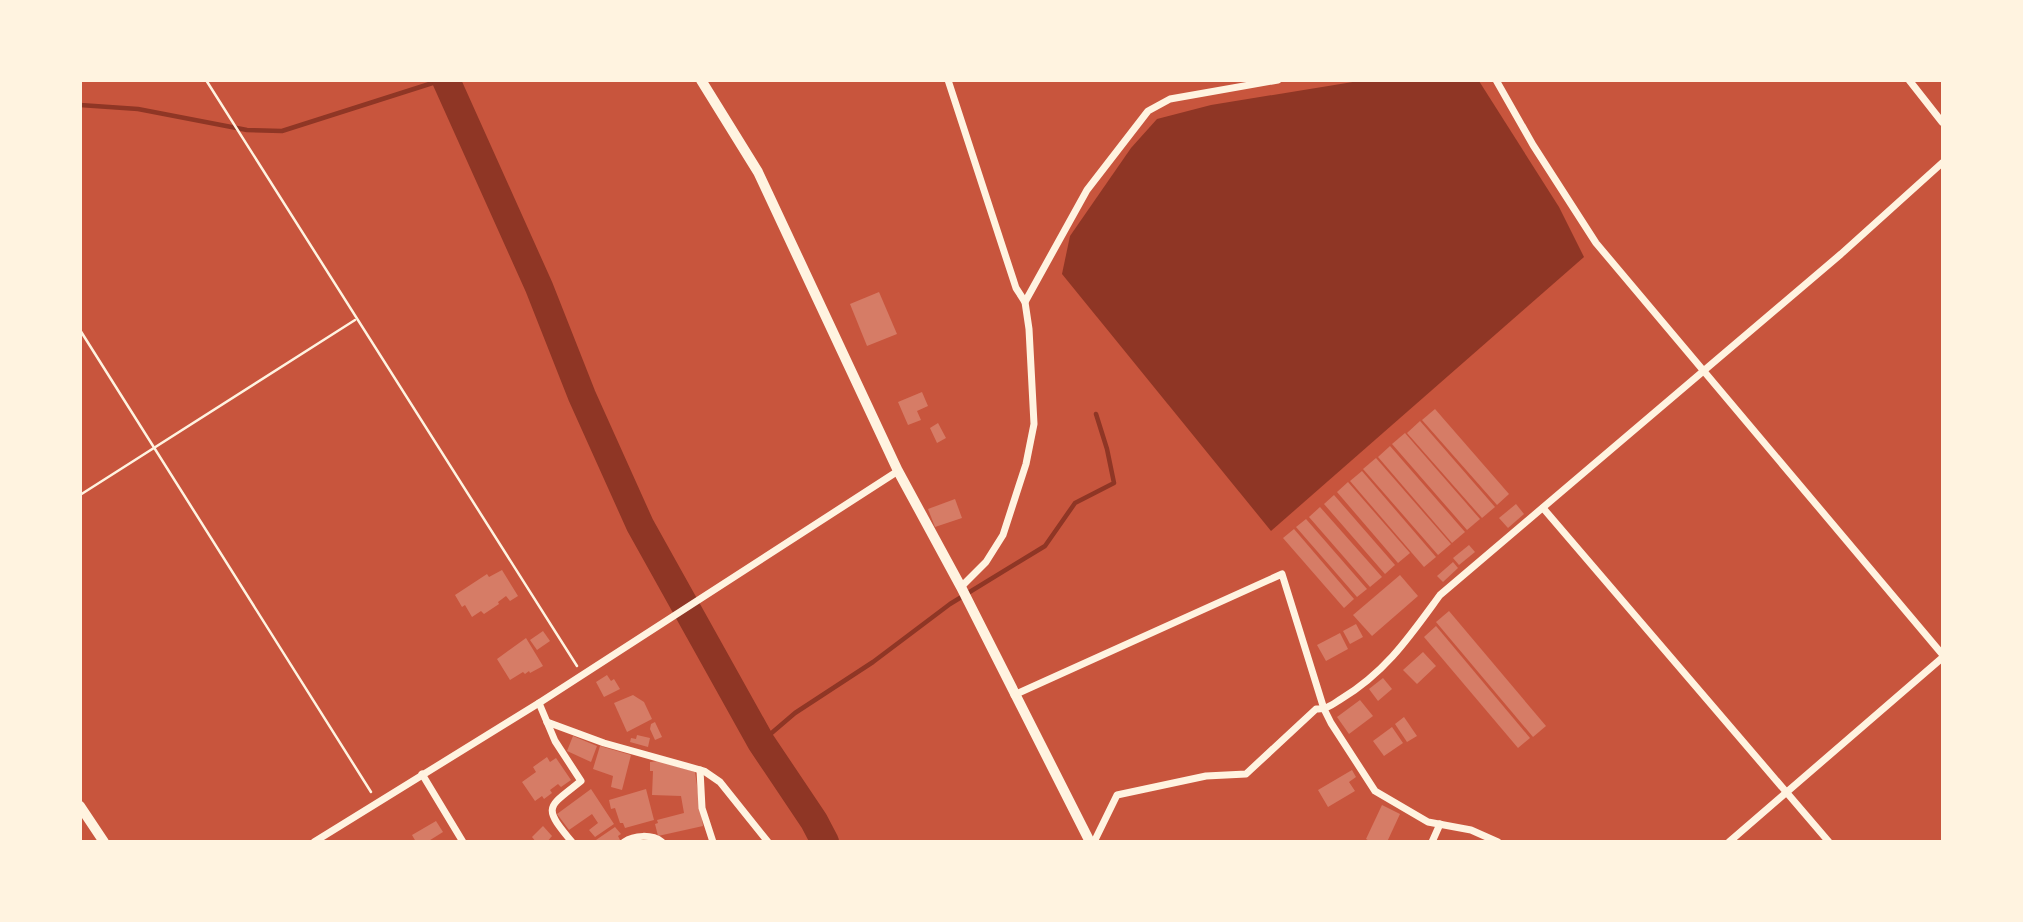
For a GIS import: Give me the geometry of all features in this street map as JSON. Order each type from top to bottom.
[{"type":"main road","points":[[80,806],[104,842]]},
{"type":"street","points":[[701,80],[758,172],[898,471],[1092,842]]},
{"type":"street","points":[[948,80],[1016,288],[1026,302],[1034,425],[1026,464],[1003,536],[986,562],[961,587]]},
{"type":"street","points":[[1212,80],[1218,90]]},
{"type":"street","points":[[1026,302],[1087,190],[1148,111],[1170,99],[1278,80]]},
{"type":"street","points":[[1496,80],[1533,145],[1597,243],[1942,656],[1729,842]]},
{"type":"street","points":[[1909,80],[1942,122]]},
{"type":"street","points":[[1092,842],[1117,795],[1206,776],[1246,774],[1316,709],[1324,709],[1371,679],[1394,657],[1440,595],[1841,254],[1942,163]]},
{"type":"street","points":[[314,842],[539,703],[898,471]]},
{"type":"street","points":[[1543,508],[1829,842]]},
{"type":"street","points":[[1014,695],[1282,574],[1324,709],[1375,791],[1428,822],[1471,830],[1498,842]]},
{"type":"street","points":[[539,703],[555,741],[581,781],[552,804],[550,812],[572,842]]},
{"type":"street","points":[[547,722],[604,743],[700,770],[720,782],[743,807],[768,842]]},
{"type":"street","points":[[700,770],[702,808],[713,842]]},
{"type":"street","points":[[422,774],[463,842]]},
{"type":"street","points":[[1432,842],[1440,824]]},
{"type":"street","points":[[624,842],[630,837],[644,836],[657,838],[662,842]]},
{"type":"path","points":[[206,80],[581,674]]},
{"type":"path","points":[[80,495],[356,319]]},
{"type":"path","points":[[80,330],[367,788],[378,801]]},
{"type":"shaded area","points":[[1365,80],[1479,81],[1559,207],[1584,257],[1271,531],[1062,274],[1070,236],[1131,148],[1157,119],[1211,105]]},
{"type":"building","points":[[879,292],[897,334],[867,346],[850,304]]},
{"type":"building","points":[[922,392],[928,406],[917,411],[921,420],[908,425],[898,402]]},
{"type":"building","points":[[1435,409],[1509,494],[1497,505],[1422,420]]},
{"type":"building","points":[[1420,421],[1495,507],[1482,518],[1407,433]]},
{"type":"building","points":[[938,423],[946,438],[937,443],[930,428]]},
{"type":"building","points":[[1405,433],[1480,519],[1467,530],[1392,444]]},
{"type":"building","points":[[1390,446],[1465,532],[1452,543],[1378,457]]},
{"type":"building","points":[[1376,458],[1451,544],[1438,555],[1363,469]]},
{"type":"building","points":[[1362,471],[1436,557],[1424,567],[1350,481]]},
{"type":"building","points":[[1348,482],[1410,553],[1398,563],[1337,492]]},
{"type":"building","points":[[1334,495],[1395,565],[1385,574],[1324,504]]},
{"type":"building","points":[[955,499],[962,518],[935,527],[928,509]]},
{"type":"building","points":[[1516,504],[1524,514],[1508,528],[1499,518]]},
{"type":"building","points":[[1320,507],[1382,577],[1370,587],[1309,517]]},
{"type":"building","points":[[1306,519],[1367,589],[1357,597],[1296,527]]},
{"type":"building","points":[[1294,529],[1354,599],[1344,608],[1283,538]]},
{"type":"building","points":[[1469,545],[1475,552],[1459,565],[1453,558]]},
{"type":"building","points":[[1453,562],[1458,568],[1443,582],[1437,576]]},
{"type":"building","points":[[502,570],[518,596],[510,601],[506,596],[484,614],[481,611],[472,617],[455,595],[487,574],[489,577]]},
{"type":"building","points":[[1400,575],[1418,596],[1372,636],[1353,615]]},
{"type":"building","points":[[1449,611],[1546,726],[1533,737],[1436,622]]},
{"type":"building","points":[[1356,624],[1363,637],[1350,644],[1343,631]]},
{"type":"building","points":[[1436,626],[1530,738],[1518,748],[1424,637]]},
{"type":"building","points":[[543,631],[550,641],[537,650],[530,640]]},
{"type":"building","points":[[1340,633],[1348,649],[1326,661],[1317,645]]},
{"type":"building","points":[[526,638],[543,666],[530,673],[523,672],[510,680],[497,659]]},
{"type":"building","points":[[1423,652],[1436,666],[1417,684],[1403,670]]},
{"type":"building","points":[[607,675],[611,681],[614,679],[620,689],[604,697],[596,682]]},
{"type":"building","points":[[1383,678],[1392,689],[1378,701],[1369,689]]},
{"type":"building","points":[[633,695],[644,702],[652,719],[627,732],[614,703]]},
{"type":"building","points":[[1360,700],[1373,716],[1349,734],[1337,717]]},
{"type":"building","points":[[1404,717],[1417,736],[1407,742],[1395,724]]},
{"type":"building","points":[[655,722],[662,737],[655,740],[650,729]]},
{"type":"building","points":[[1392,727],[1403,743],[1384,756],[1373,741]]},
{"type":"building","points":[[637,735],[650,738],[648,747],[630,742],[631,738],[636,739]]},
{"type":"building","points":[[573,736],[597,746],[591,762],[567,751]]},
{"type":"building","points":[[600,746],[631,755],[622,790],[611,787],[613,776],[593,769]]},
{"type":"building","points":[[547,757],[550,762],[556,758],[571,780],[561,787],[558,784],[544,799],[542,796],[535,801],[522,782],[536,772],[533,767]]},
{"type":"building","points":[[658,761],[695,772],[703,826],[658,836],[655,824],[658,823],[657,820],[684,813],[681,796],[652,795],[653,771],[650,771],[650,762]]},
{"type":"building","points":[[1352,770],[1356,777],[1349,782],[1355,791],[1328,807],[1318,790]]},
{"type":"building","points":[[591,789],[614,824],[595,837],[589,830],[598,823],[592,814],[569,830],[557,814]]},
{"type":"building","points":[[646,789],[654,820],[625,828],[623,823],[620,823],[615,808],[611,809],[609,800]]},
{"type":"building","points":[[1382,805],[1400,814],[1387,842],[1371,842],[1366,839]]},
{"type":"building","points":[[436,821],[443,832],[427,842],[416,842],[412,835]]},
{"type":"building","points":[[543,826],[552,836],[547,842],[536,842],[532,837]]},
{"type":"building","points":[[615,827],[621,834],[618,836],[620,840],[593,842]]},
{"type":"waterway","points":[[80,105],[138,109],[247,130],[282,131],[442,80]]},
{"type":"waterway","points":[[446,80],[539,287],[582,396],[640,525],[761,742],[825,842]]},
{"type":"waterway","points":[[761,742],[795,713],[873,662],[950,604],[1045,546],[1075,503],[1114,483],[1096,414]]}]
